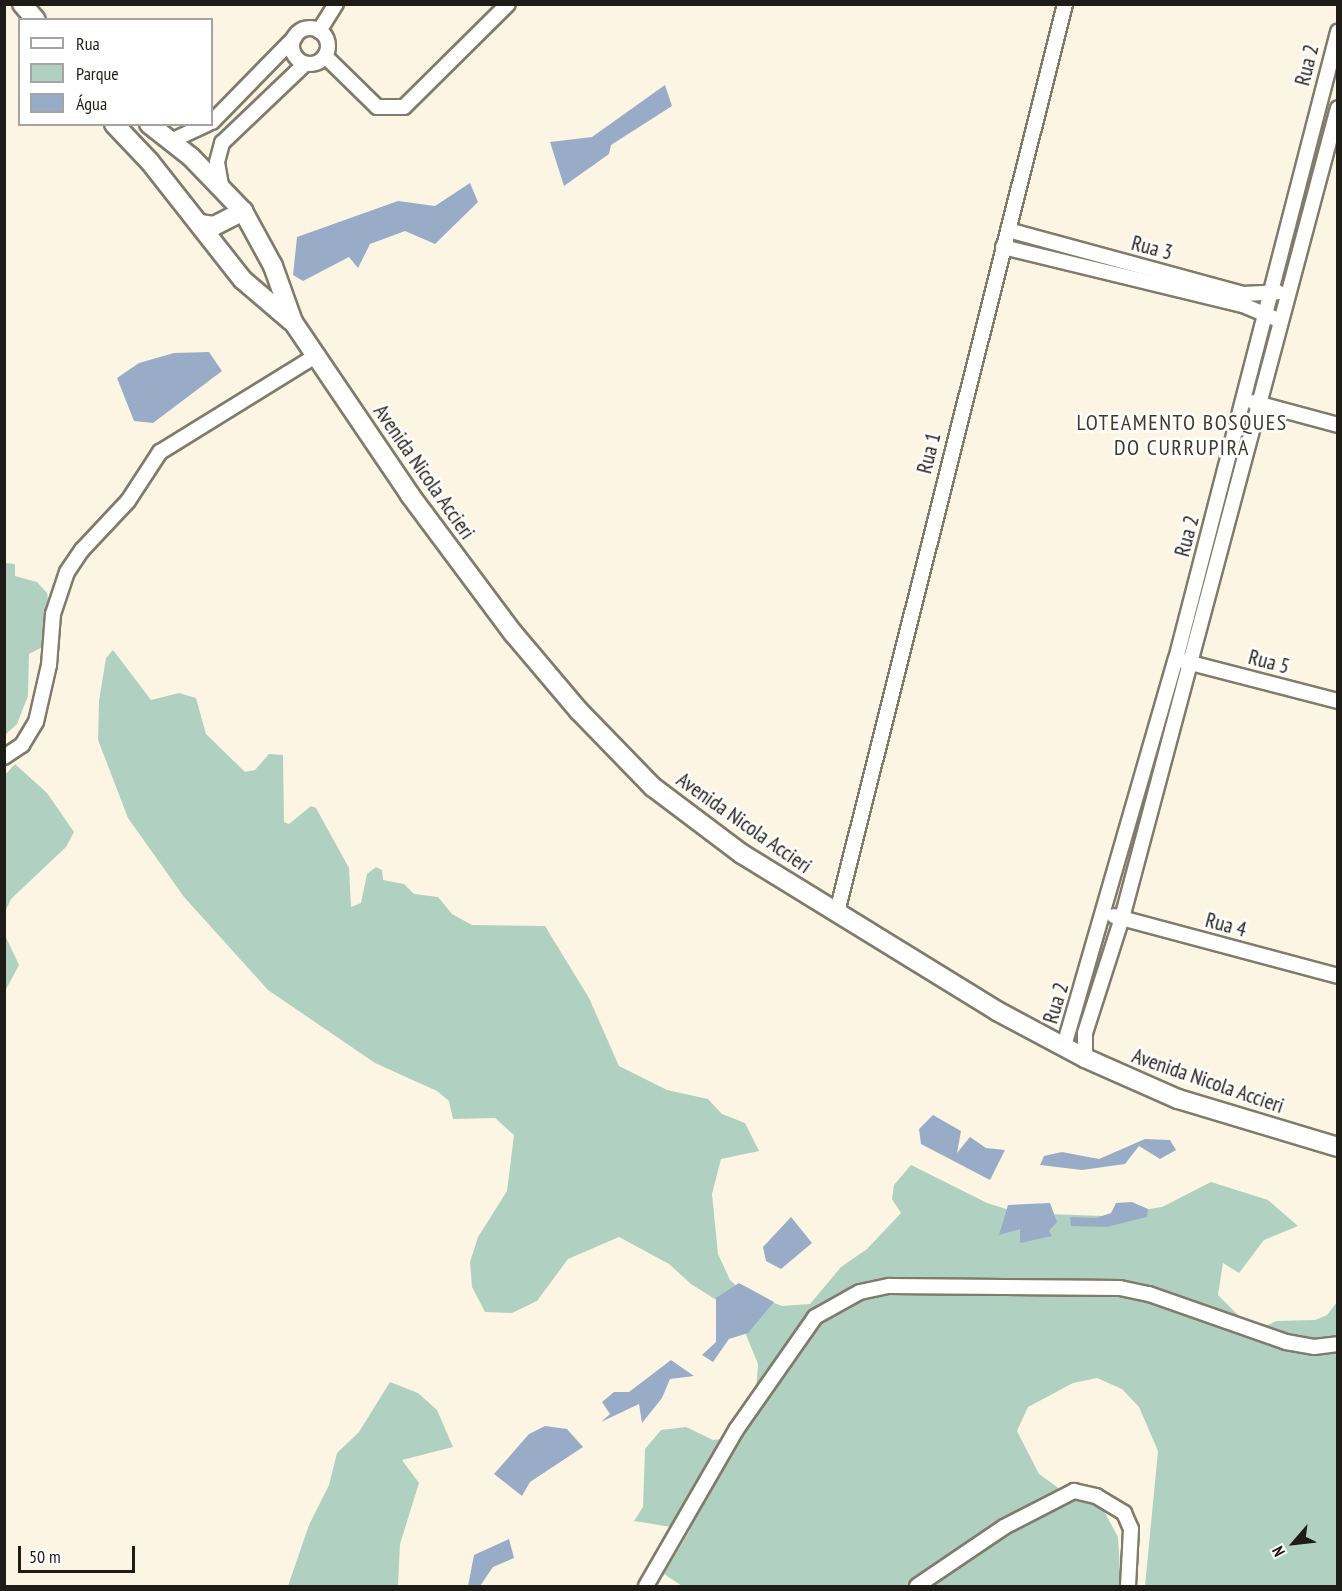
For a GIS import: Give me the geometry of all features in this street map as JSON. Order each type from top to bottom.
[{"type":"street","points":[[22,4],[34,18]]},
{"type":"street","points":[[319,31],[336,4]]},
{"type":"street","points":[[325,56],[377,106],[404,106],[508,4]]},
{"type":"street","name":"Rua 1","points":[[837,912],[1065,4]]},
{"type":"street","points":[[213,121],[303,30],[319,31]]},
{"type":"street","points":[[319,31],[327,42],[325,56]]},
{"type":"street","name":"Rua 2","points":[[1064,1046],[1176,659],[1245,400],[1270,291],[1338,33]]},
{"type":"street","points":[[295,37],[293,53],[305,64]]},
{"type":"street","points":[[221,185],[217,162],[222,143],[305,64],[325,56]]},
{"type":"street","name":"Rua 2","points":[[1085,1058],[1085,1033],[1122,918],[1260,405],[1286,293],[1333,142],[1338,108]]},
{"type":"street","name":"Avenida Nicola Accieri","points":[[116,126],[150,162],[243,280],[293,322],[410,495],[579,711],[653,787],[742,854],[1085,1058],[1178,1099],[1338,1147]]},
{"type":"street","name":"Avenida Nicola Accieri","points":[[152,126],[173,140],[221,185],[243,211],[273,266],[293,322]]},
{"type":"street","points":[[150,162],[173,140],[204,126]]},
{"type":"street","points":[[1311,136],[1333,142]]},
{"type":"street","points":[[200,224],[214,226],[243,211]]},
{"type":"street","name":"Rua 3","points":[[1008,230],[1243,294],[1270,291],[1286,293]]},
{"type":"street","name":"Rua 3","points":[[1003,247],[1243,305],[1264,316],[1280,320]]},
{"type":"street","points":[[4,757],[21,745],[36,723],[49,665],[52,614],[67,572],[82,550],[128,501],[160,452],[317,355]]},
{"type":"street","points":[[1245,400],[1338,425]]},
{"type":"street","name":"Rua 5","points":[[1176,659],[1338,701]]},
{"type":"street","name":"Rua 4","points":[[1104,913],[1338,976]]},
{"type":"street","points":[[646,1587],[736,1430],[815,1317],[860,1292],[889,1286],[1120,1288],[1149,1294],[1286,1342],[1314,1347],[1338,1344]]},
{"type":"street","points":[[917,1587],[1004,1527],[1074,1491],[1096,1496],[1124,1513],[1131,1529],[1128,1587]]},
{"type":"green space","points":[[5,563],[15,564],[15,576],[37,582],[47,593],[54,641],[29,654],[28,696],[17,724],[5,735]]},
{"type":"green space","points":[[113,650],[151,700],[179,693],[196,698],[206,734],[245,772],[255,770],[269,754],[283,755],[284,822],[289,824],[311,806],[316,808],[349,868],[351,907],[361,903],[367,874],[376,867],[382,870],[383,880],[404,884],[414,894],[438,897],[452,914],[472,925],[545,926],[589,998],[619,1066],[667,1090],[708,1099],[722,1114],[745,1123],[759,1151],[721,1159],[712,1194],[718,1254],[730,1280],[740,1289],[782,1306],[810,1304],[841,1267],[867,1249],[901,1213],[892,1199],[894,1185],[911,1165],[987,1203],[1019,1213],[1104,1216],[1162,1207],[1211,1182],[1268,1200],[1298,1226],[1264,1240],[1239,1273],[1223,1263],[1218,1295],[1255,1332],[1276,1321],[1315,1320],[1327,1315],[1337,1302],[1337,1586],[1145,1586],[1158,1451],[1139,1407],[1122,1389],[1097,1378],[1073,1383],[1028,1407],[1017,1431],[1039,1474],[1064,1492],[1088,1495],[1105,1513],[1118,1537],[1121,1586],[682,1586],[664,1574],[690,1530],[634,1521],[643,1507],[645,1449],[661,1430],[686,1427],[713,1440],[738,1437],[754,1419],[758,1364],[737,1313],[691,1284],[669,1264],[619,1237],[568,1259],[537,1301],[512,1313],[485,1312],[472,1287],[470,1262],[478,1237],[507,1191],[514,1135],[495,1118],[453,1119],[449,1101],[437,1091],[375,1063],[268,990],[184,897],[128,818],[98,740],[99,701],[106,658]]},
{"type":"green space","points":[[15,764],[47,793],[74,832],[66,847],[11,899],[5,912],[5,775]]},
{"type":"green space","points":[[4,933],[19,965],[5,991],[4,991]]},
{"type":"green space","points":[[390,1382],[418,1393],[437,1410],[453,1447],[402,1460],[419,1483],[400,1544],[398,1586],[288,1586],[309,1525],[329,1485],[337,1453],[359,1432]]},
{"type":"water","points":[[665,85],[672,106],[611,145],[609,154],[564,186],[550,142],[592,137]]},
{"type":"water","points":[[470,183],[478,202],[435,244],[405,231],[370,244],[358,268],[349,257],[303,281],[293,275],[297,237],[398,201],[435,206]]},
{"type":"water","points":[[209,352],[222,371],[153,423],[134,421],[117,378],[139,363],[174,353]]},
{"type":"water","points":[[933,1115],[961,1131],[957,1153],[970,1137],[986,1148],[1005,1150],[990,1180],[921,1144],[919,1129]]},
{"type":"water","points":[[1145,1139],[1170,1140],[1176,1150],[1160,1159],[1139,1146],[1125,1164],[1082,1170],[1040,1165],[1044,1156],[1062,1152],[1099,1159]]},
{"type":"water","points":[[1132,1202],[1148,1209],[1147,1217],[1107,1227],[1071,1226],[1070,1217],[1096,1218],[1111,1213],[1116,1203]]},
{"type":"water","points":[[1050,1203],[1057,1222],[1049,1231],[1052,1236],[1020,1243],[1020,1229],[999,1235],[1008,1205]]},
{"type":"water","points":[[791,1217],[812,1243],[781,1269],[766,1261],[763,1247]]},
{"type":"water","points":[[739,1283],[774,1302],[748,1333],[729,1339],[713,1362],[702,1355],[716,1342],[716,1298]]},
{"type":"water","points":[[671,1360],[694,1376],[670,1379],[662,1398],[642,1423],[639,1404],[601,1422],[610,1414],[602,1402],[614,1392],[629,1392]]},
{"type":"water","points":[[545,1426],[567,1429],[583,1447],[530,1482],[522,1496],[494,1474],[529,1434]]},
{"type":"water","points":[[509,1539],[514,1558],[493,1567],[480,1586],[468,1586],[474,1555]]},
{"type":"district","name":"LOTEAMENTO BOSQUES DO CURRUPIRA","points":[[1182,434]]}]
